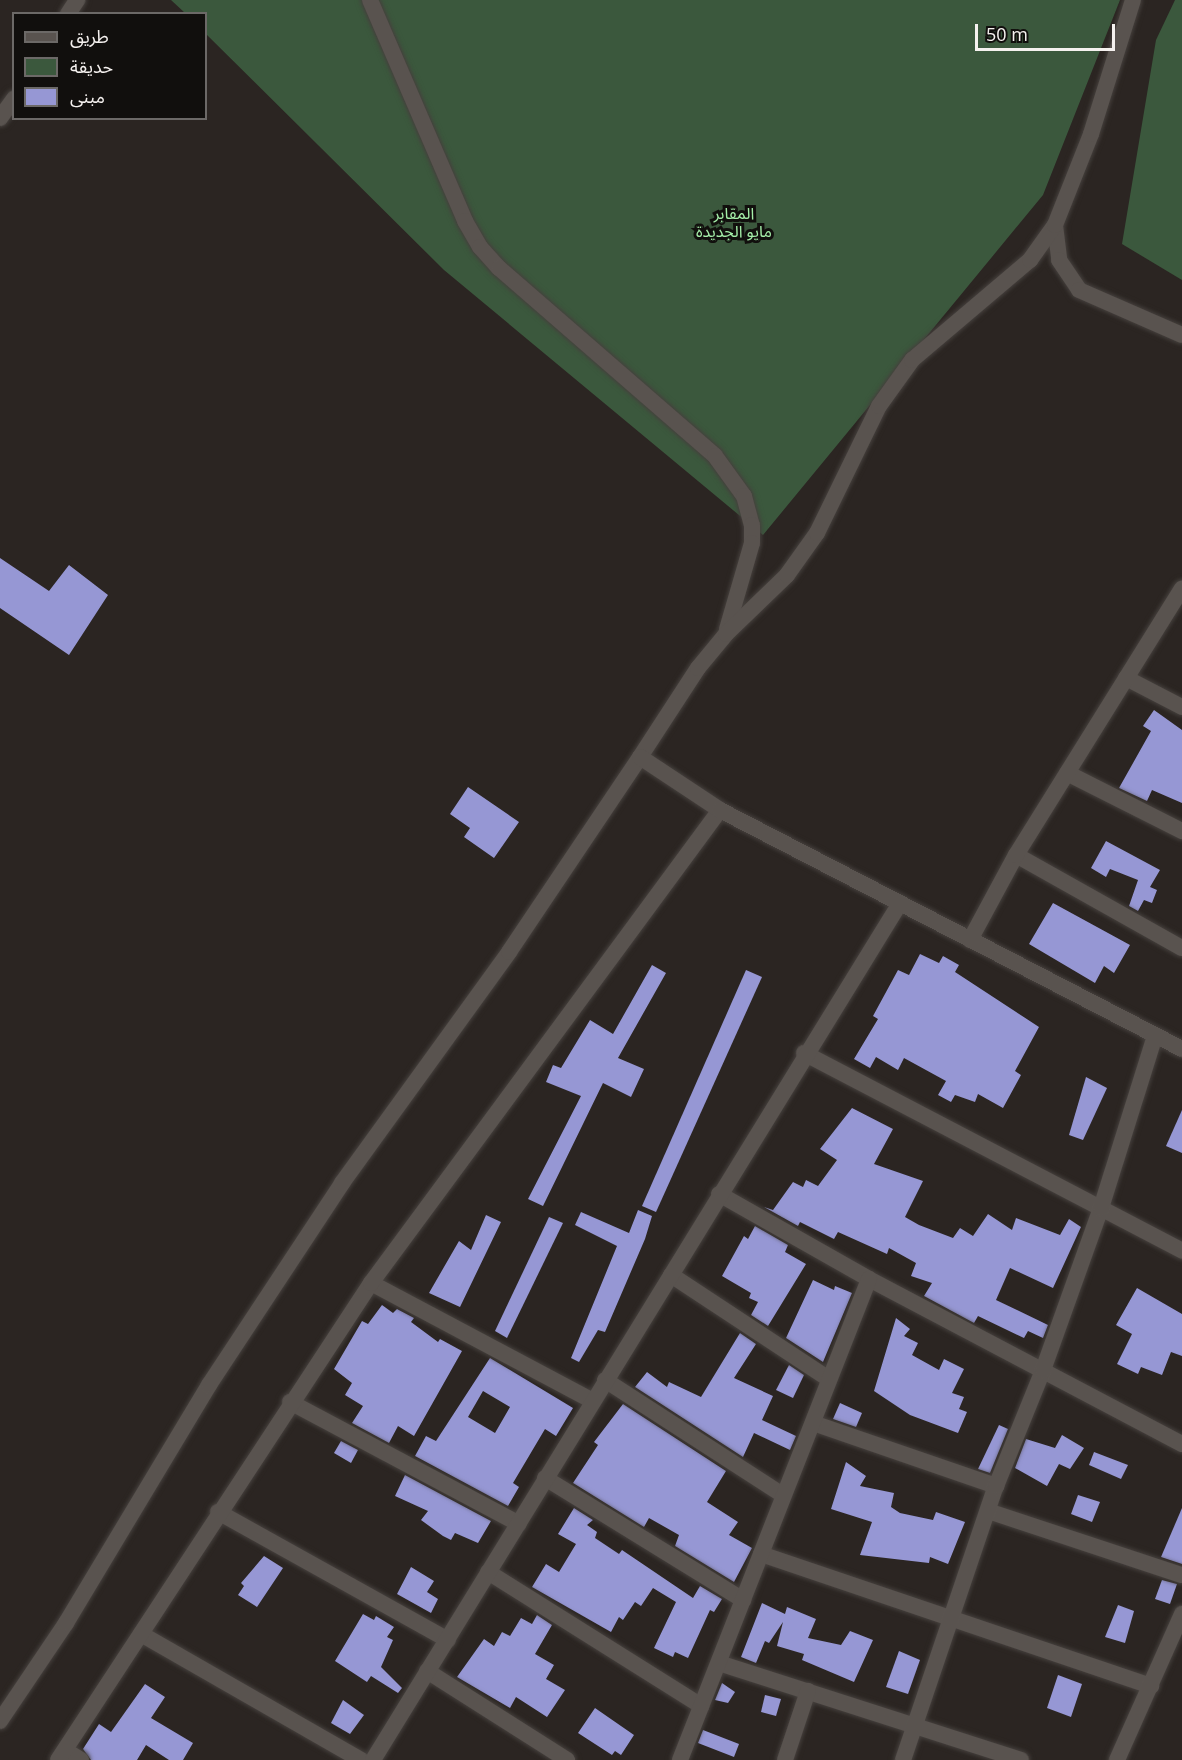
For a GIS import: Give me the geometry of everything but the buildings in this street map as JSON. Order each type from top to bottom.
[{"type":"street","points":[[369,0],[460,211],[480,247],[499,268],[715,456],[744,496],[753,525],[752,543],[726,634]]},
{"type":"street","points":[[0,1721],[66,1623],[209,1385],[342,1183],[509,952],[726,634],[787,575],[818,532],[879,406],[912,360],[1030,260],[1055,225],[1091,134],[1133,0]]},
{"type":"street","points":[[0,118],[12,102]]},
{"type":"street","points":[[1055,225],[1059,260],[1079,290],[1182,335]]},
{"type":"street","points":[[970,940],[1016,855],[1181,592]]},
{"type":"street","points":[[1126,678],[1182,707]]},
{"type":"street","points":[[640,757],[720,810],[1182,1049]]},
{"type":"street","points":[[1067,773],[1182,831]]},
{"type":"street","points":[[81,1760],[62,1755],[290,1402],[371,1283],[720,810]]},
{"type":"street","points":[[1016,855],[1182,948]]},
{"type":"street","points":[[373,1760],[671,1275],[804,1053],[900,903]]},
{"type":"street","points":[[903,1760],[996,1486],[1043,1370],[1101,1208],[1155,1036]]},
{"type":"street","points":[[804,1053],[1182,1251]]},
{"type":"street","points":[[719,1194],[869,1279],[1182,1444]]},
{"type":"street","points":[[671,1275],[829,1379]]},
{"type":"street","points":[[681,1760],[869,1279]]},
{"type":"street","points":[[371,1283],[593,1401]]},
{"type":"street","points":[[605,1380],[783,1495]]},
{"type":"street","points":[[290,1402],[519,1524]]},
{"type":"street","points":[[813,1423],[996,1486]]},
{"type":"street","points":[[546,1478],[743,1600]]},
{"type":"street","points":[[988,1511],[1182,1575]]},
{"type":"street","points":[[218,1512],[448,1640]]},
{"type":"street","points":[[761,1554],[1151,1686]]},
{"type":"street","points":[[488,1572],[702,1706]]},
{"type":"street","points":[[1117,1760],[1182,1614]]},
{"type":"street","points":[[141,1634],[361,1760]]},
{"type":"street","points":[[719,1663],[1021,1760]]},
{"type":"street","points":[[427,1671],[567,1760]]},
{"type":"street","points":[[785,1760],[808,1691]]},
{"type":"green space","name":"المقابر مايو الجديدة","points":[[171,0],[1120,0],[1043,195],[763,535],[444,270],[207,35],[207,12],[184,12]]},
{"type":"green space","points":[[1175,0],[1182,0],[1182,280],[1122,244],[1156,40]]}]
